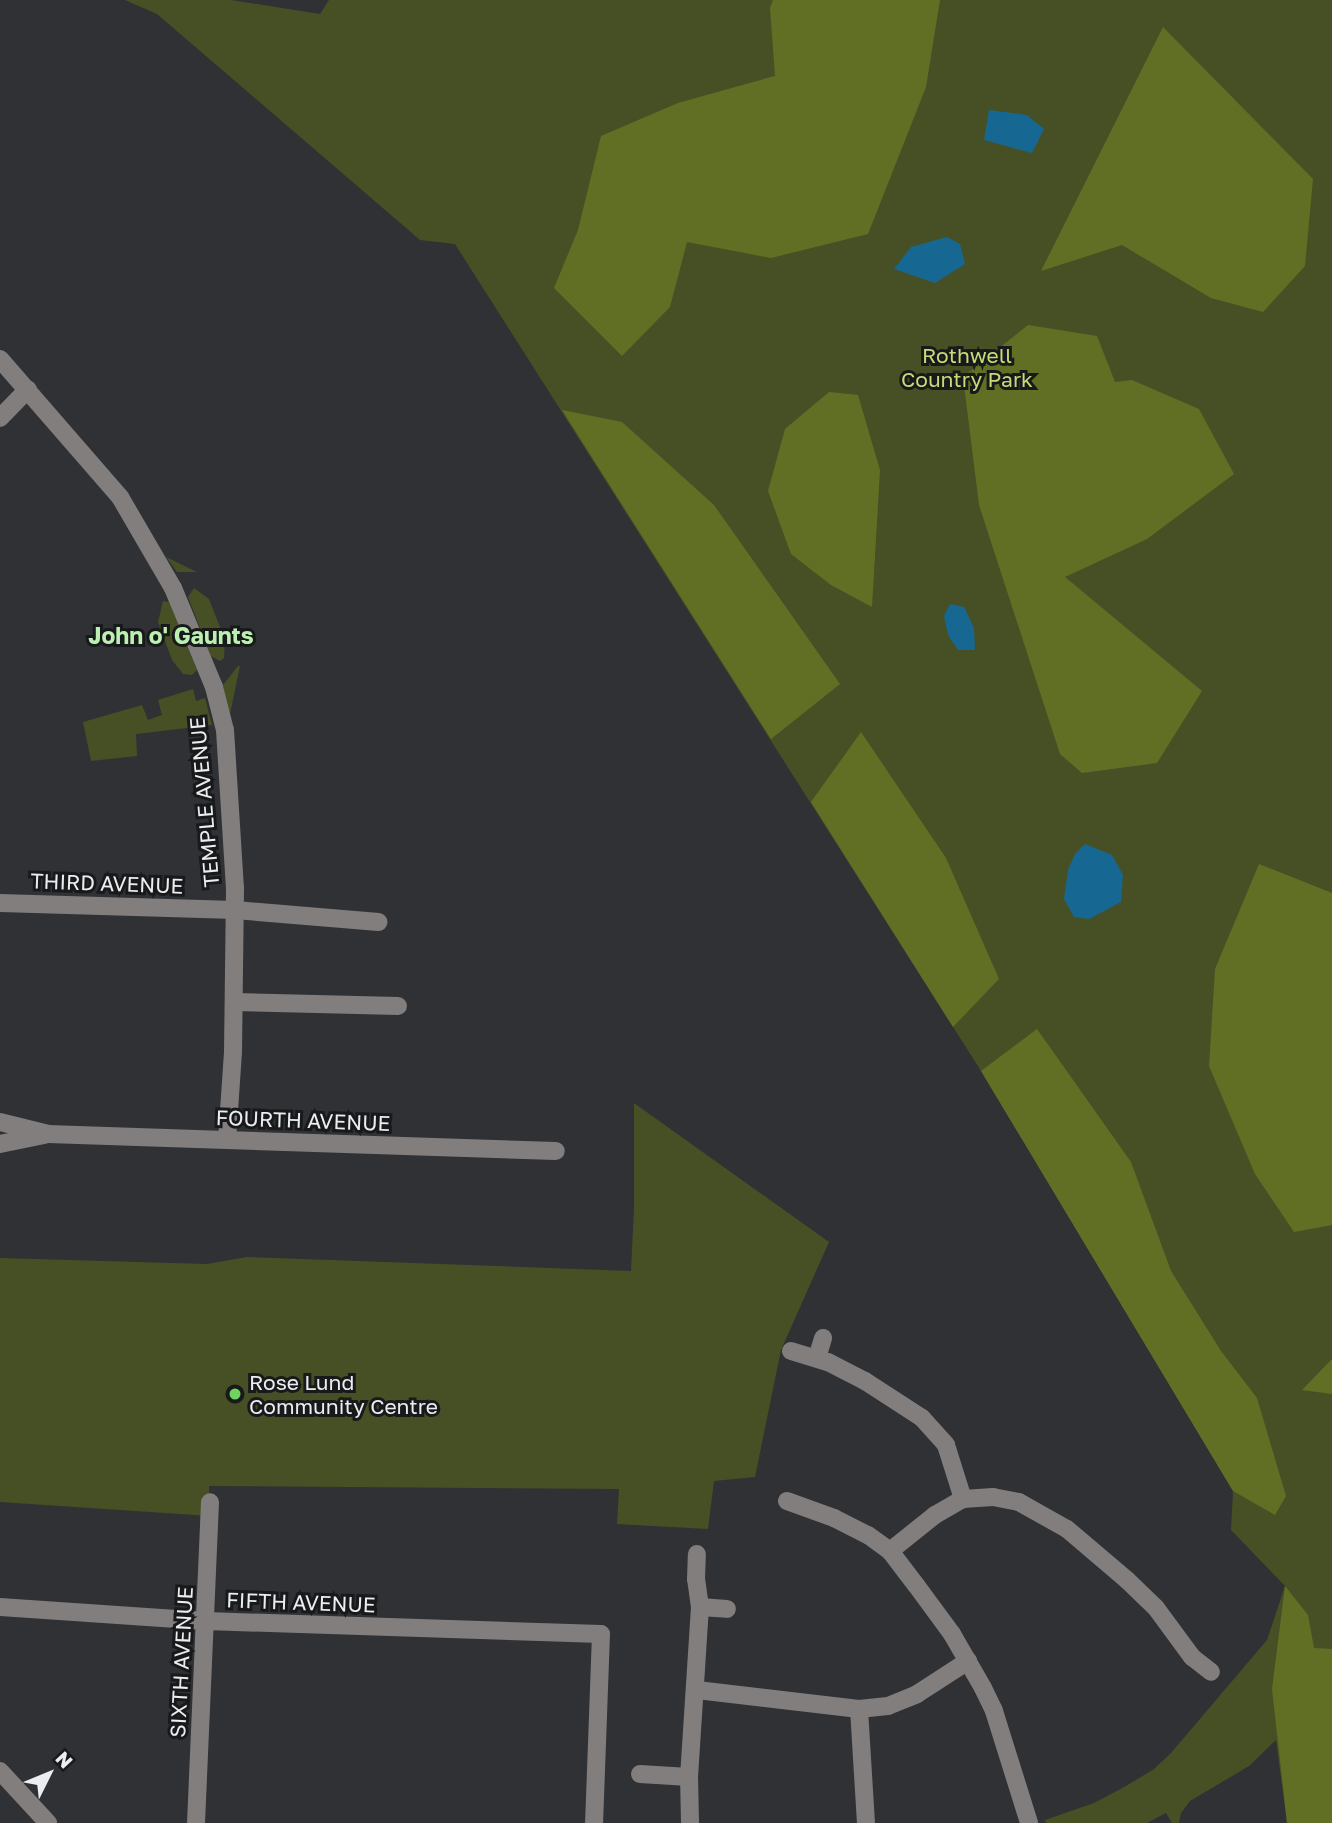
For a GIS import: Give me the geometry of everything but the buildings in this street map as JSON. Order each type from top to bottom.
[{"type":"street","name":"TEMPLE AVENUE","points":[[0,359],[28,388],[120,498],[173,588],[209,676],[225,730],[235,910],[234,1002],[227,1140]]},
{"type":"street","points":[[0,418],[28,388]]},
{"type":"street","name":"THIRD AVENUE","points":[[0,903],[235,910],[379,922]]},
{"type":"street","points":[[234,1002],[398,1006]]},
{"type":"street","name":"FOURTH AVENUE","points":[[0,1122],[48,1134],[556,1151]]},
{"type":"street","name":"FOURTH AVENUE","points":[[0,1144],[48,1134]]},
{"type":"street","points":[[817,1358],[823,1338]]},
{"type":"street","points":[[791,1351],[817,1358],[865,1381],[922,1418],[946,1445],[963,1499]]},
{"type":"street","points":[[890,1551],[934,1514],[963,1499],[993,1497],[1019,1502],[1067,1529],[1156,1608],[1192,1657],[1210,1672]]},
{"type":"street","name":"SIXTH AVENUE","points":[[196,1823],[210,1502]]},
{"type":"street","points":[[787,1502],[834,1518],[868,1535],[890,1551],[968,1661],[994,1711],[1029,1823]]},
{"type":"street","points":[[690,1823],[689,1777],[697,1690],[700,1607],[696,1579],[697,1554]]},
{"type":"street","name":"FIFTH AVENUE","points":[[0,1607],[206,1621],[601,1634],[594,1823]]},
{"type":"street","points":[[700,1607],[727,1609]]},
{"type":"street","points":[[697,1690],[859,1709],[888,1706],[907,1698],[968,1661]]},
{"type":"street","points":[[859,1709],[866,1823]]},
{"type":"street","points":[[0,1771],[48,1823]]},
{"type":"street","points":[[640,1774],[689,1777]]},
{"type":"green space","name":"Rothwell Country Park","points":[[125,0],[231,0],[320,14],[329,0],[1332,0],[1332,1823],[1287,1823],[1276,1740],[1249,1766],[1190,1801],[1181,1813],[1179,1823],[1172,1823],[1166,1813],[1147,1823],[1046,1823],[1045,1820],[1094,1803],[1126,1786],[1154,1769],[1171,1753],[1267,1640],[1285,1586],[1231,1530],[1233,1491],[981,1071],[455,244],[420,240],[157,14]]},
{"type":"green space","points":[[773,0],[940,0],[926,87],[868,234],[771,258],[687,242],[670,307],[622,356],[554,288],[578,230],[601,136],[678,103],[775,76],[770,8]]},
{"type":"green space","points":[[1163,27],[1313,179],[1305,266],[1263,312],[1211,298],[1122,245],[1041,271]]},
{"type":"green space","points":[[1028,325],[1097,336],[1115,382],[1132,380],[1199,409],[1234,474],[1147,539],[1065,577],[1202,691],[1157,763],[1082,773],[1060,754],[979,505],[963,377]]},
{"type":"green space","points":[[829,392],[858,395],[880,470],[872,607],[831,585],[791,554],[768,491],[785,429]]},
{"type":"green space","points":[[562,410],[622,422],[714,505],[840,684],[771,739]]},
{"type":"green space","points":[[166,557],[197,572],[177,572]]},
{"type":"green space","points":[[194,588],[209,599],[225,640],[224,658],[220,661],[211,656],[188,597]]},
{"type":"green space","points":[[163,601],[169,602],[197,670],[192,675],[183,674],[172,660],[158,622]]},
{"type":"green space","points":[[238,666],[230,714],[226,709],[223,685]]},
{"type":"green space","points":[[193,689],[196,701],[205,698],[212,725],[136,734],[137,756],[91,761],[83,722],[142,705],[148,720],[162,715],[158,700]]},
{"type":"green space","points":[[861,732],[946,858],[999,979],[953,1027],[811,802]]},
{"type":"green space","points":[[1259,864],[1332,893],[1332,1225],[1294,1232],[1255,1174],[1209,1066],[1215,969]]},
{"type":"green space","points":[[1037,1029],[1131,1162],[1171,1271],[1221,1351],[1257,1398],[1286,1496],[1275,1515],[1233,1491],[981,1071]]},
{"type":"green space","points":[[634,1103],[829,1242],[781,1350],[755,1477],[714,1481],[708,1529],[617,1524],[619,1489],[209,1486],[210,1516],[0,1502],[0,1258],[207,1264],[247,1257],[631,1271]]},
{"type":"green space","points":[[1332,1359],[1332,1394],[1302,1390]]},
{"type":"green space","points":[[1285,1586],[1308,1615],[1314,1648],[1332,1649],[1332,1823],[1287,1823],[1272,1689]]},
{"type":"water","points":[[989,110],[1027,115],[1044,129],[1032,153],[984,140]]},
{"type":"water","points":[[947,237],[960,244],[965,264],[935,283],[894,269],[911,247]]},
{"type":"water","points":[[950,604],[964,607],[974,628],[975,650],[958,650],[948,635],[944,616]]},
{"type":"water","points":[[1085,844],[1112,855],[1123,875],[1121,902],[1089,919],[1074,917],[1064,899],[1068,870],[1075,854]]},
{"type":"place","name":"Rose Lund Community Centre","points":[[235,1394]]},
{"type":"district","name":"John o' Gaunts","points":[[171,635]]}]
